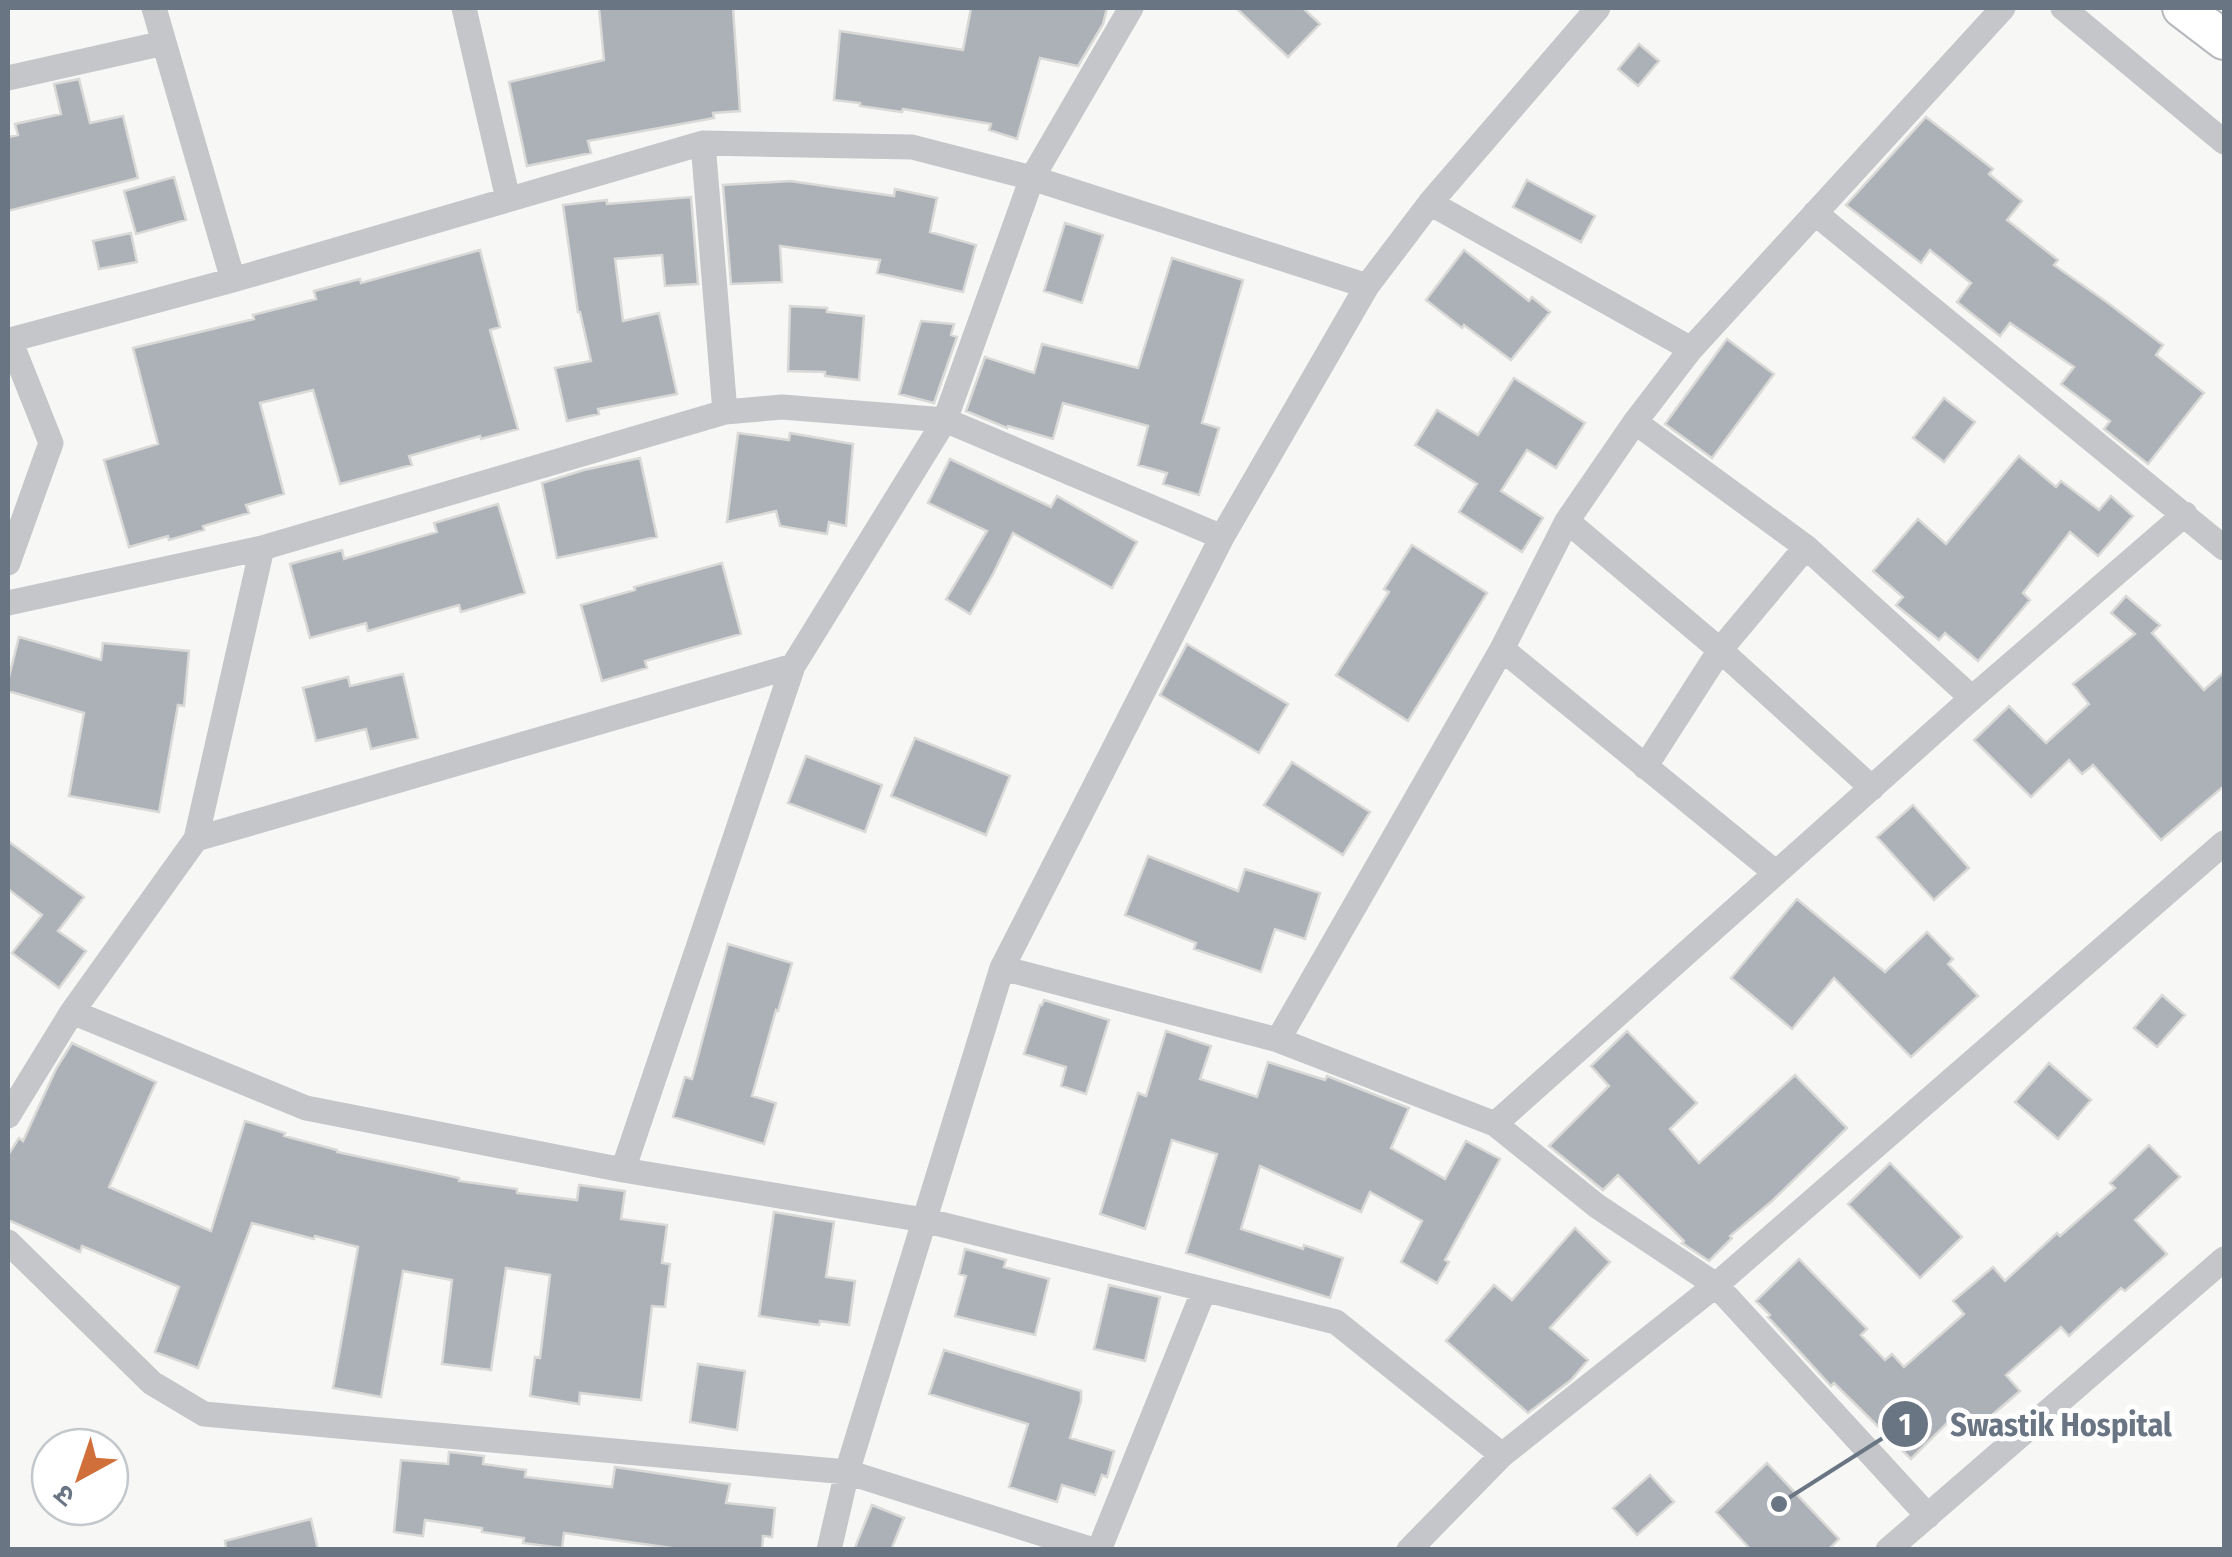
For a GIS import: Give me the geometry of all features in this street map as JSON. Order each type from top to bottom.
[{"type":"main road","points":[[2182,8],[2224,40]]},
{"type":"street","points":[[154,8],[233,280]]},
{"type":"street","points":[[464,8],[508,200]]},
{"type":"street","points":[[623,1170],[792,666],[944,420],[1032,178],[1131,8]]},
{"type":"street","points":[[829,1550],[847,1472],[1002,968],[1222,537],[1367,286],[1430,203],[1598,8]]},
{"type":"street","points":[[1278,1040],[1502,648],[1567,521],[1635,422],[1691,349],[2003,8]]},
{"type":"street","points":[[2063,8],[2224,142]]},
{"type":"street","points":[[8,78],[164,43]]},
{"type":"street","points":[[703,142],[725,412]]},
{"type":"street","points":[[8,562],[52,443],[9,341],[233,280],[703,142],[912,147],[1032,178],[1367,286]]},
{"type":"street","points":[[1430,203],[1691,349]]},
{"type":"street","points":[[1815,213],[2224,548]]},
{"type":"street","points":[[8,603],[262,548],[725,412],[782,407],[944,420],[1222,537]]},
{"type":"street","points":[[1635,422],[1806,547],[1972,698]]},
{"type":"street","points":[[1495,1124],[1972,698],[2185,514]]},
{"type":"street","points":[[1567,521],[1720,650],[1872,788]]},
{"type":"street","points":[[1645,766],[1720,650],[1806,547]]},
{"type":"street","points":[[8,1116],[72,1012],[196,839],[262,548]]},
{"type":"street","points":[[1502,648],[1776,873]]},
{"type":"street","points":[[196,839],[792,666]]},
{"type":"street","points":[[1409,1550],[1502,1455],[1716,1285],[2224,843]]},
{"type":"street","points":[[1002,968],[1278,1040],[1495,1124],[1598,1206],[1716,1285],[1928,1516]]},
{"type":"street","points":[[72,1012],[306,1108],[623,1170],[924,1220],[1336,1322],[1502,1455]]},
{"type":"street","points":[[8,1242],[152,1383],[204,1414],[847,1472],[1096,1550],[1204,1290]]},
{"type":"street","points":[[1888,1550],[2224,1260]]},
{"type":"building","points":[[599,8],[733,8],[740,111],[713,113],[714,118],[588,141],[591,153],[527,166],[509,82],[604,60]]},
{"type":"building","points":[[971,8],[1107,8],[1103,24],[1078,66],[1040,58],[1017,139],[989,130],[991,124],[834,100],[840,31],[963,50]]},
{"type":"building","points":[[1236,8],[1303,8],[1320,24],[1288,57]]},
{"type":"building","points":[[1639,44],[1659,61],[1638,86],[1618,69]]},
{"type":"building","points":[[79,79],[90,123],[123,116],[138,178],[8,211],[8,137],[18,135],[15,124],[61,114],[54,84]]},
{"type":"building","points":[[1926,117],[1993,169],[1989,174],[2022,201],[2007,220],[2058,260],[2054,265],[2163,345],[2156,355],[2204,393],[2148,464],[2104,429],[2110,421],[2061,384],[2074,367],[2010,323],[2000,336],[1957,302],[1971,283],[1930,250],[1921,263],[1846,205]]},
{"type":"building","points":[[174,177],[186,220],[136,234],[124,191]]},
{"type":"building","points":[[1527,180],[1595,216],[1581,242],[1513,207]]},
{"type":"building","points":[[790,181],[894,196],[895,189],[937,198],[930,232],[976,245],[963,292],[877,273],[880,260],[780,246],[782,282],[731,284],[723,185]]},
{"type":"building","points":[[691,197],[698,284],[665,286],[662,255],[615,259],[623,321],[659,313],[677,394],[598,409],[599,414],[567,421],[555,368],[591,361],[578,312],[563,205]]},
{"type":"building","points":[[1065,223],[1103,235],[1082,303],[1044,291]]},
{"type":"building","points":[[131,233],[137,262],[99,269],[93,241]]},
{"type":"building","points":[[480,250],[500,327],[490,330],[518,429],[409,456],[412,465],[340,484],[313,390],[260,403],[284,494],[246,505],[249,513],[203,526],[204,530],[129,547],[104,460],[158,444],[133,348],[254,319],[253,315],[316,299],[314,291],[360,279],[361,283]]},
{"type":"building","points":[[1464,250],[1529,301],[1532,297],[1550,312],[1511,360],[1426,300]]},
{"type":"building","points":[[1172,258],[1243,280],[1202,423],[1219,428],[1199,495],[1163,484],[1167,473],[1138,465],[1148,426],[1063,403],[1053,439],[1007,428],[966,411],[985,357],[1034,373],[1042,344],[1138,368]]},
{"type":"building","points":[[790,306],[864,316],[859,380],[825,376],[825,372],[788,371]]},
{"type":"building","points":[[921,321],[954,324],[951,335],[957,337],[934,403],[899,394]]},
{"type":"building","points":[[1727,339],[1774,374],[1712,458],[1665,424]]},
{"type":"building","points":[[1514,378],[1585,423],[1556,468],[1527,450],[1501,491],[1543,518],[1522,552],[1459,512],[1477,484],[1415,445],[1437,410],[1478,435]]},
{"type":"building","points":[[1944,398],[1975,422],[1944,462],[1913,438]]},
{"type":"building","points":[[738,433],[789,440],[790,433],[853,444],[846,526],[829,522],[827,534],[780,526],[776,511],[727,522]]},
{"type":"building","points":[[2019,456],[2056,487],[2061,481],[2099,510],[2111,496],[2133,516],[2098,556],[2070,532],[2023,593],[2030,600],[1978,661],[1945,633],[1939,640],[1896,605],[1903,597],[1873,571],[1918,519],[1946,544]]},
{"type":"building","points":[[640,458],[657,537],[557,558],[542,483]]},
{"type":"building","points":[[950,459],[1051,507],[1057,496],[1137,542],[1112,588],[1013,533],[970,614],[946,599],[987,531],[928,503]]},
{"type":"building","points":[[498,504],[525,593],[461,612],[459,605],[368,631],[366,623],[310,638],[290,564],[342,550],[344,559],[437,532],[434,523]]},
{"type":"building","points":[[1412,545],[1487,593],[1408,721],[1336,675],[1389,592],[1384,589]]},
{"type":"building","points":[[722,563],[741,634],[645,661],[647,668],[602,681],[581,605]]},
{"type":"building","points":[[2126,596],[2160,625],[2152,633],[2204,690],[2224,672],[2224,786],[2161,840],[2093,765],[2082,774],[2069,760],[2031,797],[1974,740],[2009,706],[2046,743],[2089,704],[2073,684],[2135,634],[2111,613]]},
{"type":"building","points":[[19,637],[101,660],[103,643],[189,651],[184,706],[178,705],[159,812],[69,796],[84,713],[8,691]]},
{"type":"building","points":[[1187,644],[1288,704],[1259,753],[1160,695]]},
{"type":"building","points":[[403,674],[418,738],[371,749],[366,729],[316,741],[303,688],[348,677],[350,686]]},
{"type":"building","points":[[915,738],[1010,776],[986,835],[891,796]]},
{"type":"building","points":[[806,756],[882,785],[865,832],[788,803]]},
{"type":"building","points":[[1292,762],[1370,812],[1343,855],[1264,805]]},
{"type":"building","points":[[1913,805],[1969,868],[1934,900],[1877,837]]},
{"type":"building","points":[[8,841],[84,897],[58,931],[86,951],[59,988],[12,953],[42,915],[8,889]]},
{"type":"building","points":[[1148,856],[1238,891],[1245,869],[1320,893],[1305,939],[1275,929],[1261,972],[1194,949],[1196,943],[1125,915]]},
{"type":"building","points":[[1797,899],[1885,972],[1927,932],[1953,959],[1948,964],[1978,996],[1911,1057],[1834,978],[1792,1029],[1731,978]]},
{"type":"building","points":[[728,944],[792,963],[752,1096],[776,1103],[764,1144],[673,1117],[685,1077],[692,1079]]},
{"type":"building","points":[[2162,995],[2185,1015],[2157,1047],[2134,1028]]},
{"type":"building","points":[[1044,1000],[1109,1020],[1086,1094],[1061,1086],[1066,1067],[1024,1054]]},
{"type":"building","points":[[1166,1031],[1211,1046],[1200,1079],[1257,1097],[1268,1062],[1325,1080],[1327,1076],[1409,1108],[1391,1148],[1445,1179],[1466,1141],[1500,1159],[1445,1260],[1449,1262],[1437,1283],[1401,1262],[1422,1221],[1370,1192],[1361,1212],[1260,1166],[1241,1229],[1343,1258],[1330,1298],[1186,1253],[1217,1154],[1172,1140],[1145,1229],[1100,1214],[1138,1093],[1146,1096]]},
{"type":"building","points":[[1627,1031],[1697,1103],[1670,1129],[1699,1163],[1795,1075],[1847,1128],[1730,1236],[1709,1261],[1682,1243],[1618,1175],[1603,1190],[1549,1146],[1609,1086],[1591,1066]]},
{"type":"building","points":[[72,1043],[156,1082],[109,1187],[211,1231],[245,1121],[337,1152],[459,1181],[517,1189],[517,1193],[577,1200],[579,1185],[625,1191],[621,1219],[667,1225],[662,1263],[670,1264],[665,1307],[652,1306],[641,1400],[580,1393],[579,1404],[530,1396],[535,1357],[540,1358],[550,1275],[506,1268],[491,1370],[442,1364],[452,1280],[403,1271],[381,1397],[333,1388],[358,1247],[252,1223],[198,1368],[155,1352],[179,1287],[82,1246],[80,1252],[8,1220],[8,1155],[19,1138],[23,1141]]},
{"type":"building","points":[[2049,1063],[2091,1100],[2058,1139],[2015,1102]]},
{"type":"building","points":[[2149,1145],[2180,1177],[2135,1220],[2167,1254],[2125,1291],[2121,1288],[2069,1336],[2061,1327],[2006,1375],[2020,1391],[1971,1433],[1955,1415],[1911,1459],[1834,1383],[1831,1386],[1756,1301],[1799,1259],[1867,1329],[1861,1335],[1885,1360],[1892,1354],[1904,1367],[1964,1314],[1953,1301],[1993,1267],[2005,1281],[2057,1233],[2060,1236],[2115,1188],[2110,1183]]},
{"type":"building","points":[[1890,1163],[1962,1237],[1920,1278],[1848,1204]]},
{"type":"building","points":[[774,1212],[834,1222],[826,1277],[855,1281],[849,1325],[759,1316]]},
{"type":"building","points":[[1575,1228],[1610,1262],[1550,1328],[1588,1360],[1571,1380],[1528,1413],[1446,1341],[1494,1285],[1512,1300]]},
{"type":"building","points":[[965,1249],[1006,1260],[1004,1267],[1049,1279],[1035,1335],[955,1316],[966,1276],[959,1274]]},
{"type":"building","points":[[1109,1285],[1160,1297],[1145,1361],[1094,1349]]},
{"type":"building","points":[[944,1350],[1081,1391],[1070,1438],[1114,1451],[1107,1477],[1102,1475],[1095,1495],[1062,1485],[1057,1502],[1009,1487],[1028,1424],[929,1394]]},
{"type":"building","points":[[698,1364],[745,1371],[737,1430],[690,1422]]},
{"type":"building","points":[[449,1452],[484,1456],[483,1464],[526,1470],[525,1477],[612,1487],[615,1467],[730,1484],[726,1503],[775,1508],[772,1537],[763,1536],[762,1550],[686,1550],[564,1533],[562,1548],[523,1543],[524,1538],[482,1532],[482,1528],[425,1520],[423,1536],[394,1532],[401,1460],[448,1464]]},
{"type":"building","points":[[1767,1463],[1839,1539],[1828,1550],[1751,1550],[1716,1512]]},
{"type":"building","points":[[1650,1475],[1674,1502],[1637,1535],[1613,1508]]},
{"type":"building","points":[[872,1505],[904,1518],[891,1550],[854,1550]]},
{"type":"building","points":[[311,1519],[318,1550],[226,1550],[225,1541]]},
{"type":"place","name":"Swastik Hospital","points":[[1779,1504]]}]
